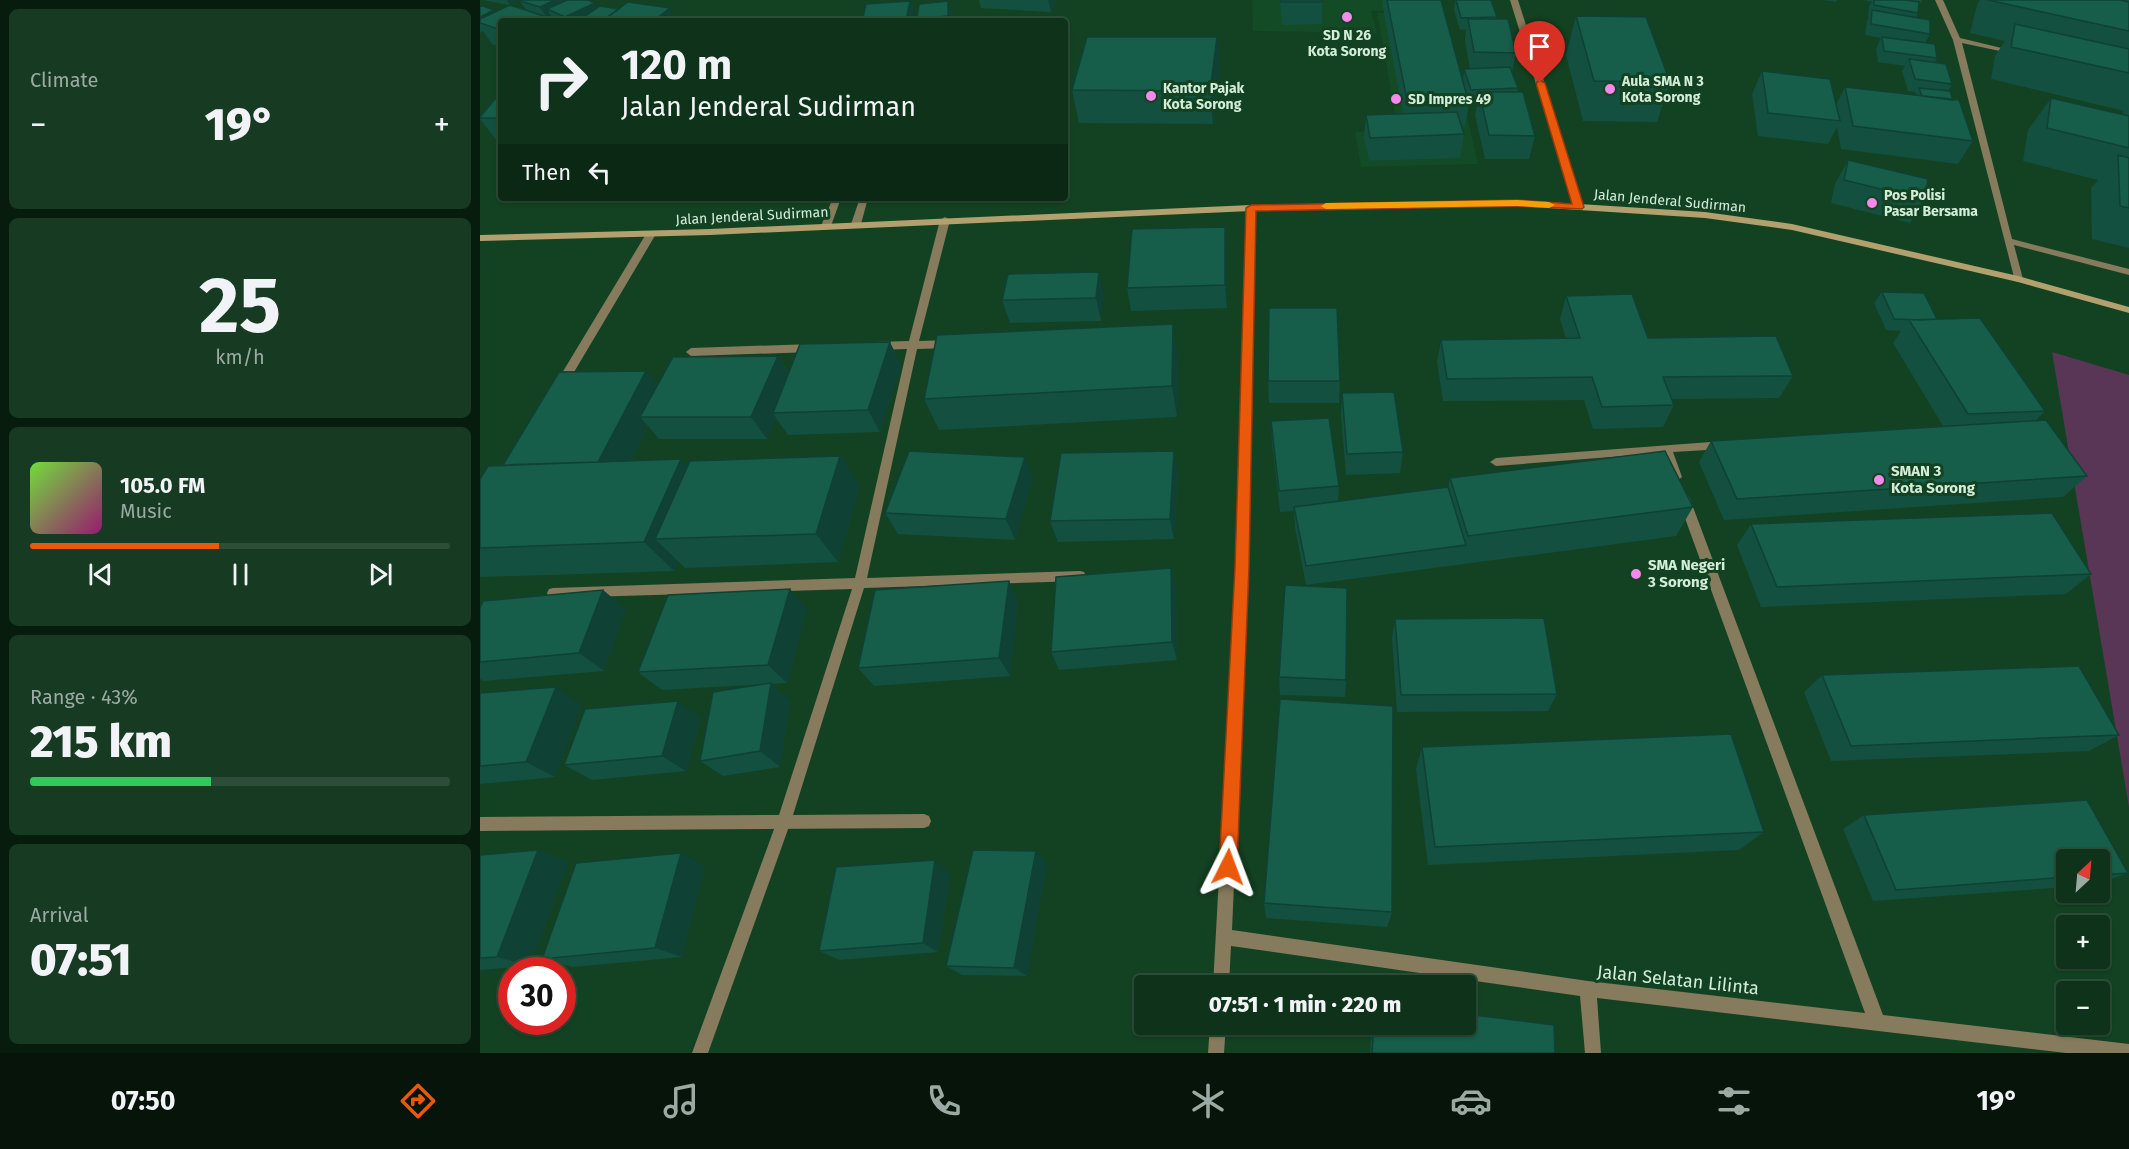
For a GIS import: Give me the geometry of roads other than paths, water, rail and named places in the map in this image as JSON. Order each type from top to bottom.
[{"type":"main road","name":"Jalan Jenderal Sudirman","points":[[480,238],[651,234],[1251,208],[1517,203],[1705,215],[1792,227],[2018,279],[2129,310]]},
{"type":"street","points":[[1514,0],[1579,207]]},
{"type":"street","points":[[1940,0],[1957,39],[2018,279]]},
{"type":"street","points":[[1957,39],[2026,55]]},
{"type":"street","points":[[826,226],[836,201]]},
{"type":"street","points":[[856,224],[863,201]]},
{"type":"street","points":[[1222,975],[1242,567],[1251,208]]},
{"type":"street","points":[[700,1053],[784,821],[860,582],[913,345],[945,220]]},
{"type":"street","points":[[554,395],[651,234]]},
{"type":"street","points":[[2010,241],[2129,272]]},
{"type":"street","points":[[866,346],[960,344]]},
{"type":"street","points":[[691,352],[819,348]]},
{"type":"street","points":[[1496,462],[1736,444]]},
{"type":"street","points":[[1666,448],[1877,1022]]},
{"type":"street","points":[[553,593],[1097,575]]},
{"type":"street","points":[[480,824],[924,821]]},
{"type":"street","name":"Jalan Selatan Lilinta","points":[[1225,936],[1588,989],[2129,1052]]},
{"type":"street","points":[[1588,989],[1593,1053]]},
{"type":"street","points":[[1216,1053],[1217,1035]]},
{"type":"place","name":"SD N 26 Kota Sorong","points":[[1347,17]]},
{"type":"place","name":"Aula SMA N 3 Kota Sorong","points":[[1610,89]]},
{"type":"place","name":"Kantor Pajak Kota Sorong","points":[[1151,96]]},
{"type":"place","name":"SD Impres 49","points":[[1396,99]]},
{"type":"place","name":"Pos Polisi Pasar Bersama","points":[[1872,203]]},
{"type":"place","name":"SMAN 3 Kota Sorong","points":[[1879,480]]},
{"type":"place","name":"SMA Negeri 3 Sorong","points":[[1636,574]]}]
